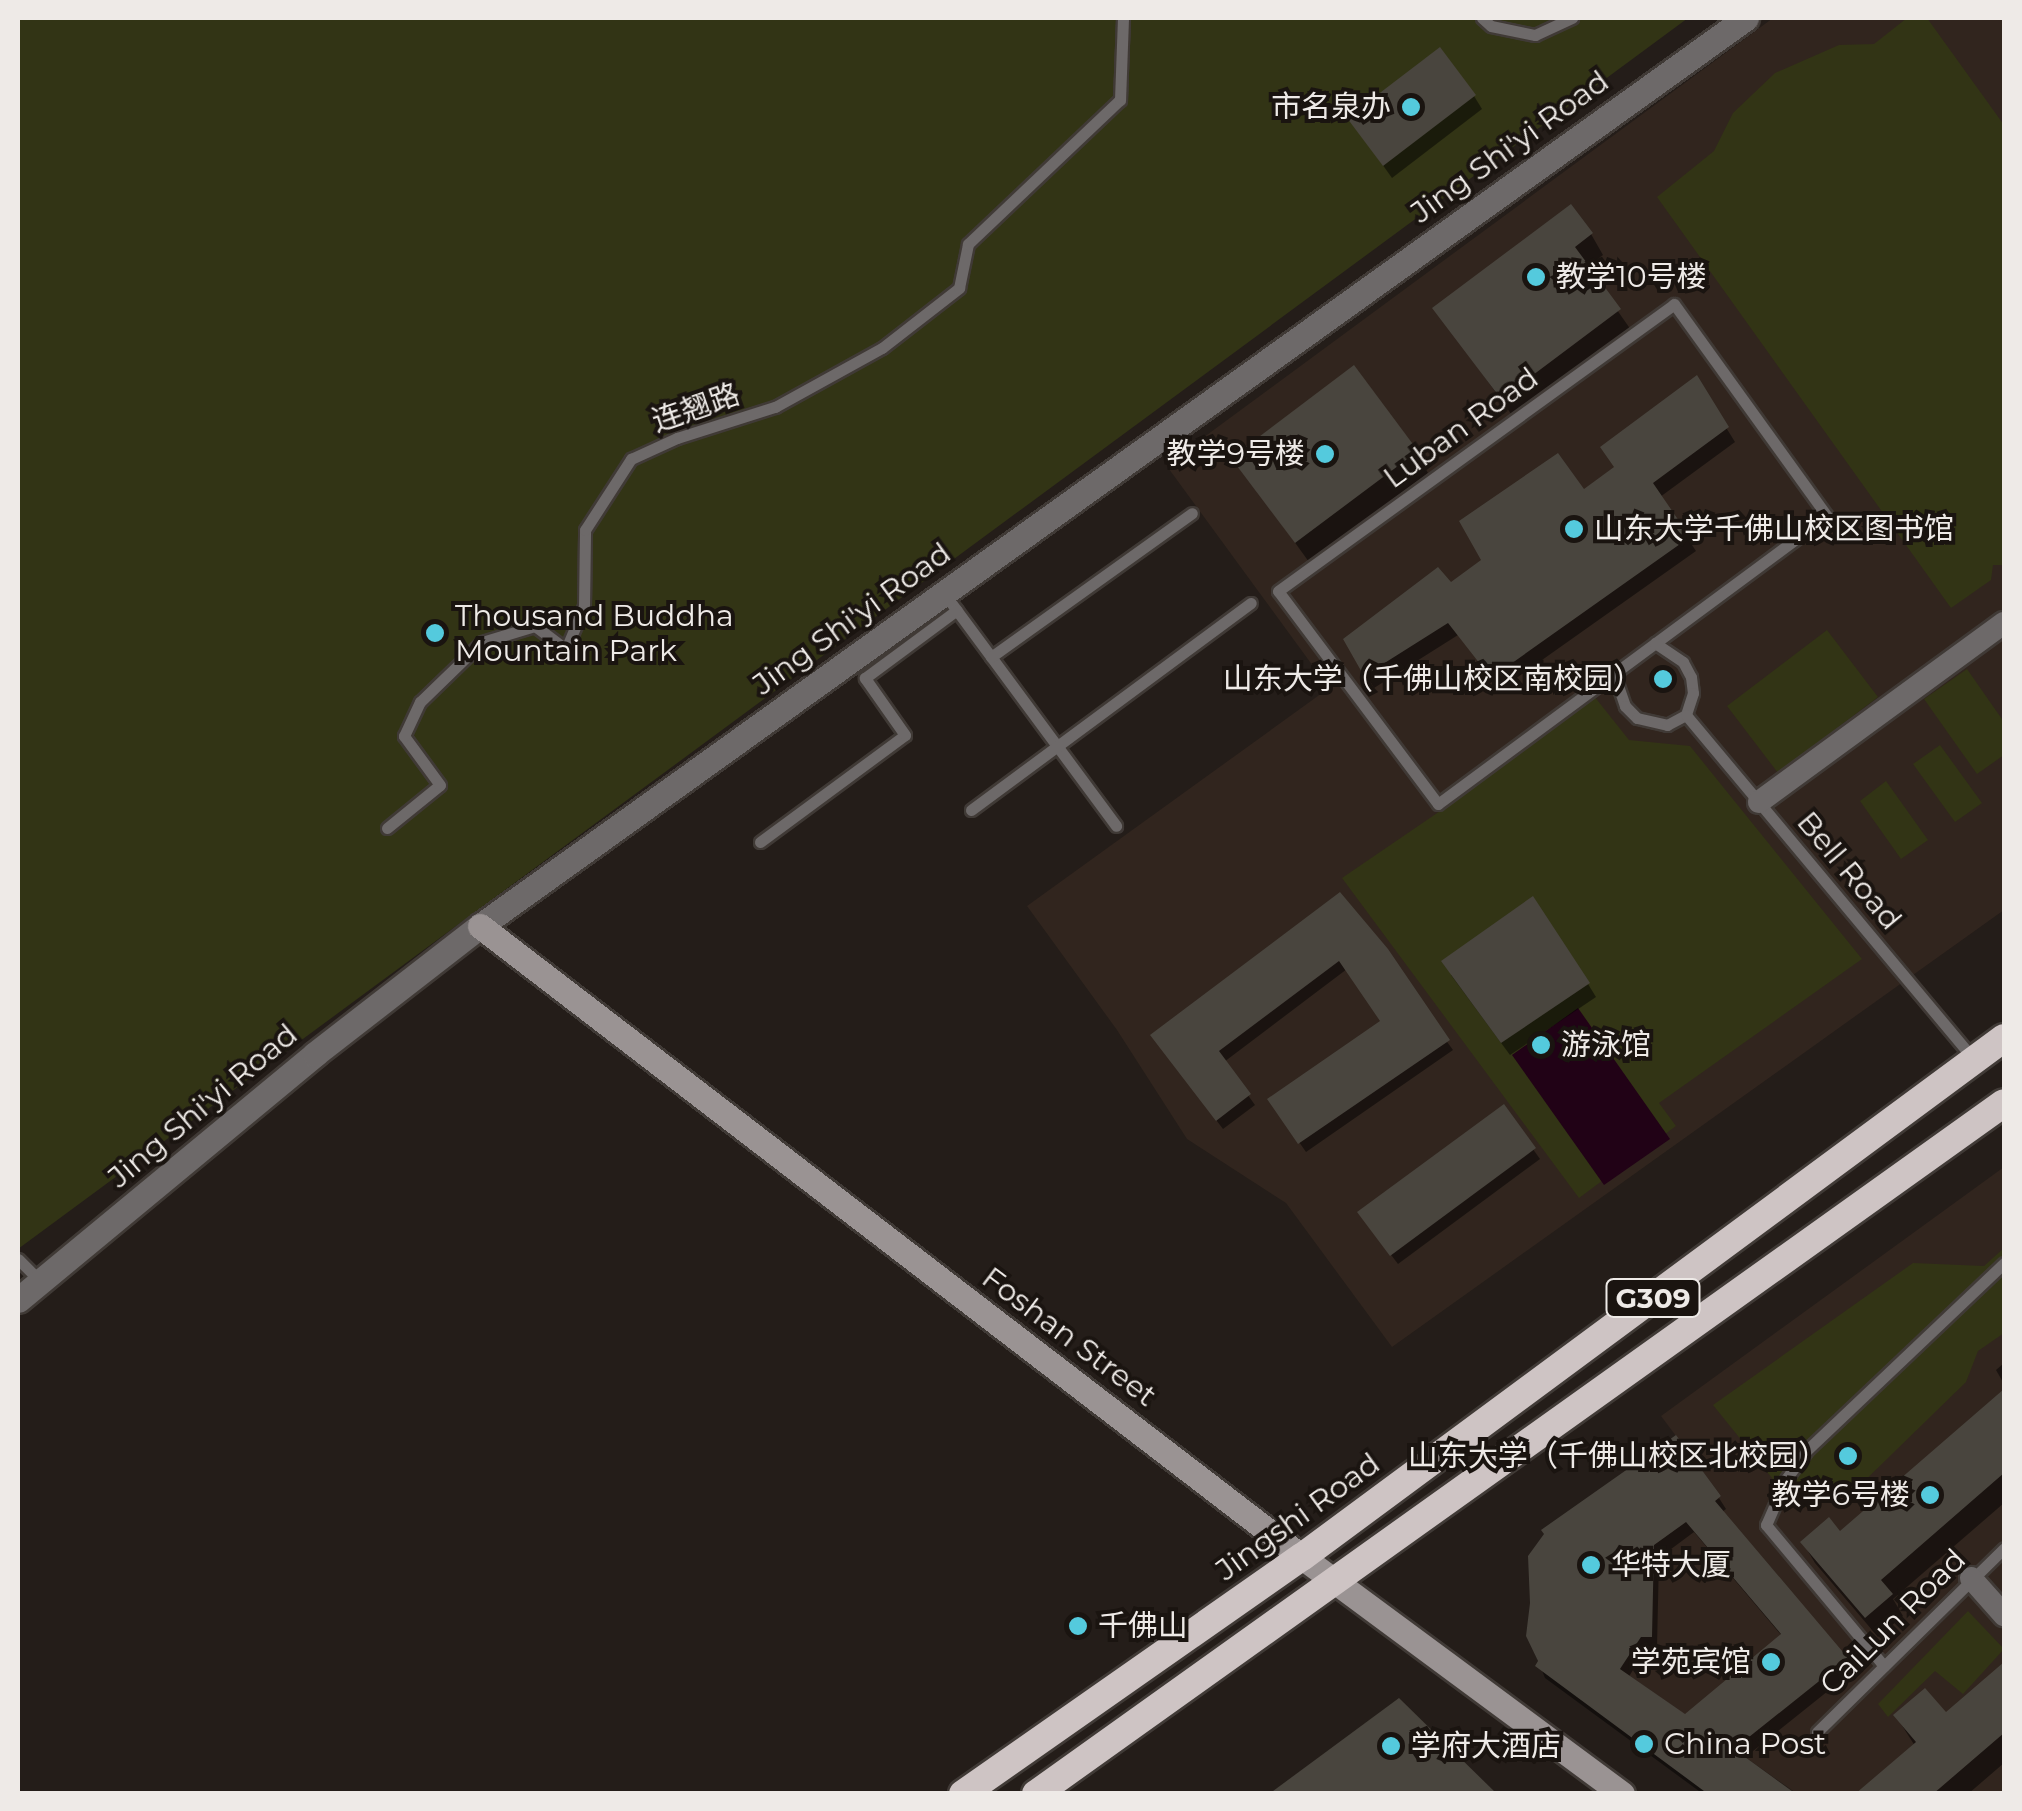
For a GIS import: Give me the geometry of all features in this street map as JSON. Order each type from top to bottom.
[{"type":"highway","name":"Jingshi Road","points":[[963,1794],[1302,1557],[2004,1038]]},
{"type":"highway","name":"G309","points":[[1036,1794],[2004,1105]]},
{"type":"main road","name":"Foshan Street","points":[[480,926],[1302,1557],[1622,1794]]},
{"type":"street","name":"Jing Shi'yi Road","points":[[18,1300],[315,1054],[480,926],[951,602],[1746,18]]},
{"type":"street","points":[[1759,802],[2004,622]]},
{"type":"street","points":[[1971,1578],[2004,1615]]},
{"type":"lane","name":"连翘路","points":[[387,828],[440,786],[404,736],[420,702],[482,642],[535,626],[566,649],[584,606],[585,530],[631,459],[677,438],[774,407],[882,348],[959,288],[968,244],[1120,100],[1123,18]]},
{"type":"lane","points":[[1482,18],[1491,26],[1535,35],[1572,18]]},
{"type":"lane","name":"Luban Road","points":[[1614,674],[1438,804],[1278,591],[1674,304],[1827,516],[1655,643]]},
{"type":"lane","points":[[992,658],[1192,513]]},
{"type":"lane","points":[[760,842],[905,735],[865,678],[951,602],[1116,826]]},
{"type":"lane","points":[[971,810],[1251,603]]},
{"type":"lane","points":[[1655,643],[1683,662],[1693,694],[1686,714],[1667,725],[1638,718],[1625,706],[1614,674],[1655,643]]},
{"type":"lane","name":"Bell Road","points":[[1686,714],[1974,1060]]},
{"type":"lane","points":[[18,1260],[40,1281]]},
{"type":"lane","points":[[1884,1666],[1766,1526],[1786,1479],[1806,1450],[2004,1262]]},
{"type":"lane","name":"CaiLun Road","points":[[1816,1732],[2004,1548]]},
{"type":"shaded area","name":"山东大学（千佛山校区南校园）","points":[[1773,18],[2004,18],[2004,910],[1392,1347],[1286,1203],[1187,1139],[1117,1030],[1027,906],[1329,688],[1166,465]]},
{"type":"shaded area","points":[[1578,1008],[1670,1139],[1604,1185],[1512,1055]]},
{"type":"shaded area","name":"山东大学（千佛山校区北校园）","points":[[2004,1167],[2004,1793],[1796,1793],[1620,1669],[1641,1637],[1651,1637],[1654,1545],[1721,1496],[1661,1416]]},
{"type":"green space","name":"Thousand Buddha Mountain Park","points":[[18,18],[1688,18],[18,1249]]},
{"type":"green space","points":[[1907,18],[1927,18],[2004,125],[2004,565],[1993,565],[1991,580],[1951,608],[1657,197],[1714,151],[1733,113],[1775,73],[1839,45],[1874,44]]},
{"type":"green space","points":[[1827,630],[1878,697],[1778,773],[1727,706]]},
{"type":"green space","points":[[1967,669],[2004,722],[2004,755],[1977,774],[1924,699]]},
{"type":"green space","points":[[1594,696],[1629,740],[1690,746],[1862,959],[1659,1103],[1676,1126],[1579,1198],[1342,878],[1465,794]]},
{"type":"green space","points":[[1940,745],[1982,803],[1955,822],[1913,764]]},
{"type":"green space","points":[[1886,781],[1928,840],[1901,859],[1860,801]]},
{"type":"green space","points":[[2004,1248],[2004,1333],[1978,1351],[1966,1382],[1849,1496],[1797,1509],[1713,1405],[1913,1263],[1984,1266]]},
{"type":"green space","points":[[1968,1611],[2004,1649],[1963,1694],[1935,1671],[1888,1717],[1878,1704]]},
{"type":"building","name":"市名泉办","points":[[1440,47],[1476,95],[1383,166],[1347,118]]},
{"type":"building","name":"教学10号楼","points":[[1571,204],[1593,233],[1575,247],[1621,309],[1501,399],[1432,308]]},
{"type":"building","name":"教学9号楼","points":[[1354,365],[1418,451],[1295,543],[1231,458]]},
{"type":"building","name":"山东大学千佛山校区图书馆","points":[[1697,375],[1729,427],[1653,483],[1690,537],[1491,678],[1448,623],[1364,676],[1343,639],[1438,567],[1451,582],[1481,560],[1459,521],[1558,453],[1584,489],[1614,467],[1600,447]]},
{"type":"building","points":[[1340,892],[1388,949],[1450,1040],[1298,1144],[1267,1099],[1380,1021],[1339,961],[1219,1051],[1251,1094],[1216,1121],[1150,1035]]},
{"type":"building","points":[[1533,896],[1590,983],[1501,1043],[1441,961]]},
{"type":"building","points":[[1504,1104],[1536,1148],[1390,1256],[1357,1212]]},
{"type":"building","name":"教学6号楼","points":[[2004,1389],[2004,1473],[1881,1580],[1893,1594],[1865,1618],[1800,1542],[1829,1517],[1840,1531]]},
{"type":"building","points":[[1676,1435],[1721,1496],[1715,1501],[1848,1658],[1734,1749],[1796,1794],[1708,1794],[1535,1666],[1538,1661],[1526,1636],[1530,1603],[1528,1556],[1544,1534],[1541,1530]],"holes":[[[1686,1522],[1781,1634],[1685,1714],[1620,1669],[1641,1637],[1652,1637],[1654,1545]]]},
{"type":"building","points":[[2004,1662],[2004,1733],[1933,1794],[1855,1794],[1916,1742],[1893,1715],[1925,1688],[1946,1712]]},
{"type":"building","name":"学府大酒店","points":[[1399,1698],[1497,1794],[1269,1794]]},
{"type":"place","name":"市名泉办","points":[[1411,107]]},
{"type":"place","name":"教学10号楼","points":[[1536,277]]},
{"type":"place","name":"教学9号楼","points":[[1325,454]]},
{"type":"place","name":"山东大学千佛山校区图书馆","points":[[1574,529]]},
{"type":"place","name":"Thousand Buddha Mountain Park","points":[[435,633]]},
{"type":"place","name":"山东大学（千佛山校区南校园）","points":[[1663,679]]},
{"type":"place","name":"游泳馆","points":[[1541,1045]]},
{"type":"place","name":"山东大学（千佛山校区北校园）","points":[[1848,1456]]},
{"type":"place","name":"教学6号楼","points":[[1930,1495]]},
{"type":"place","name":"华特大厦","points":[[1591,1565]]},
{"type":"place","name":"千佛山","points":[[1078,1626]]},
{"type":"place","name":"学苑宾馆","points":[[1771,1662]]},
{"type":"place","name":"China Post","points":[[1644,1744]]},
{"type":"place","name":"学府大酒店","points":[[1391,1746]]}]
